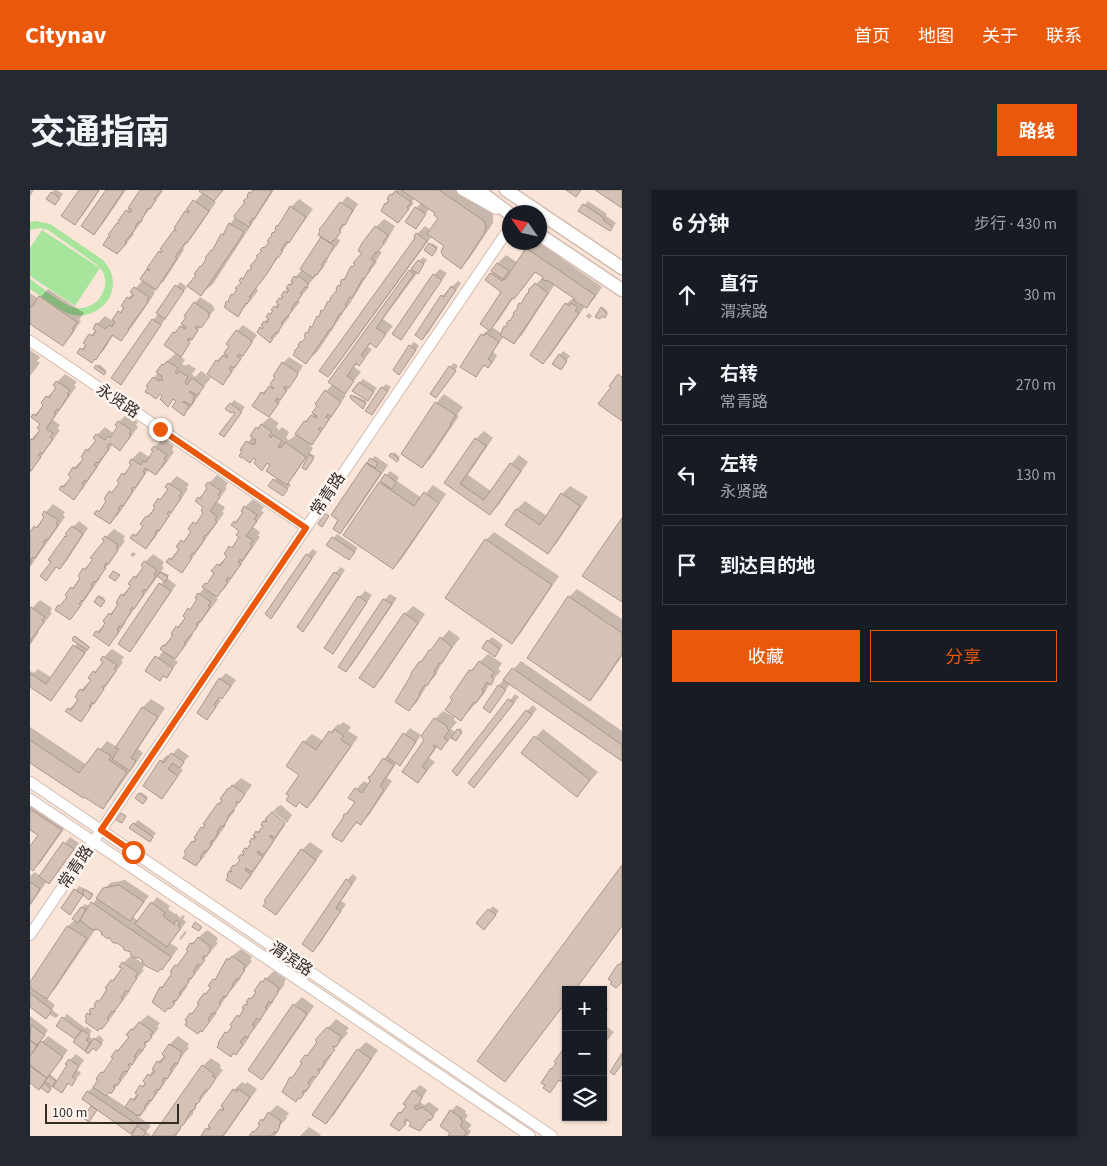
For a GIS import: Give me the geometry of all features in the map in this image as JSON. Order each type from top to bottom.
[{"type":"main road","points":[[478,190],[502,209]]},
{"type":"main road","points":[[506,190],[526,204]]},
{"type":"main road","points":[[547,218],[622,268]]},
{"type":"main road","points":[[547,240],[622,290]]},
{"type":"street","points":[[462,190],[502,211]]},
{"type":"street","points":[[513,190],[526,204]]},
{"type":"street","name":"常青路","points":[[30,935],[502,239]]},
{"type":"street","name":"永贤路","points":[[30,342],[306,528]]},
{"type":"street","name":"渭滨路","points":[[30,782],[552,1136]]},
{"type":"street","name":"渭滨路","points":[[30,799],[530,1136]]},
{"type":"green space","points":[[36,221],[50,224],[103,260],[111,272],[113,284],[112,292],[103,306],[89,314],[73,315],[58,308],[30,289],[30,279],[65,304],[76,308],[85,308],[99,299],[105,285],[102,270],[96,264],[48,230],[39,228],[30,230],[30,222]]},
{"type":"green space","points":[[42,230],[100,268],[75,306],[30,276],[30,248]]},
{"type":"building","points":[[79,190],[99,190],[75,225],[61,216]]},
{"type":"building","points":[[106,190],[124,190],[94,235],[81,226]]},
{"type":"building","points":[[140,190],[162,190],[154,199],[156,200],[150,209],[148,208],[140,223],[138,222],[136,228],[125,242],[127,243],[117,254],[103,245],[126,210],[130,213],[132,210],[128,208]]},
{"type":"building","points":[[200,190],[223,190],[214,201]]},
{"type":"building","points":[[253,190],[272,190],[254,219],[249,223],[251,224],[249,227],[234,216],[245,202],[243,201],[248,197],[249,192],[251,193]]},
{"type":"building","points":[[401,190],[439,190],[484,221],[486,226],[485,232],[461,269],[443,256],[441,251],[444,246],[427,234],[438,218],[434,215],[435,213]]},
{"type":"building","points":[[566,190],[581,190],[576,197]]},
{"type":"building","points":[[595,190],[622,190],[622,208]]},
{"type":"building","points":[[395,191],[411,202],[407,208],[409,209],[398,223],[381,211],[389,200],[387,199],[390,194],[392,195]]},
{"type":"building","points":[[51,192],[60,198],[55,205],[46,199]]},
{"type":"building","points":[[193,200],[209,211],[175,257],[177,258],[156,290],[140,279],[147,269],[150,270],[147,268],[159,251],[161,253],[160,249],[174,230],[176,231],[174,228],[185,211],[188,213],[189,211],[186,210]]},
{"type":"building","points":[[340,202],[353,210],[345,225],[343,224],[339,230],[341,232],[331,243],[318,235],[319,230]]},
{"type":"building","points":[[583,204],[604,218],[603,220],[613,227],[610,231],[578,211]]},
{"type":"building","points":[[290,206],[306,217],[289,243],[287,241],[281,250],[283,251],[249,297],[251,298],[238,317],[224,307],[225,303],[228,302],[231,294],[233,295],[237,289],[235,288],[241,283],[239,281],[241,278],[243,279],[252,267],[250,266],[258,257],[256,256],[262,251],[260,250],[269,242],[267,241],[271,234],[274,233],[275,228]]},
{"type":"building","points":[[415,207],[426,214],[416,229],[405,222]]},
{"type":"building","points":[[229,223],[244,232],[201,296],[187,286],[196,275],[194,274],[201,267],[205,258],[212,251],[221,234],[223,235]]},
{"type":"building","points":[[375,226],[388,235],[371,259],[375,261],[352,298],[350,297],[345,305],[347,306],[340,313],[331,330],[306,364],[293,355],[294,351],[306,337],[304,336],[306,332],[308,333],[310,326],[312,327],[317,316],[319,317],[321,310],[323,311],[351,266],[353,267],[355,264],[353,263],[362,253],[358,251],[362,243]]},
{"type":"building","points":[[416,233],[427,241],[328,377],[319,371],[415,238]]},
{"type":"building","points":[[321,237],[334,246],[327,259],[321,265],[323,266],[313,278],[300,269]]},
{"type":"building","points":[[429,243],[437,249],[432,256],[424,250]]},
{"type":"building","points":[[525,250],[529,250],[595,295],[587,308],[574,301],[575,299],[547,280],[542,279],[543,277],[535,272],[514,299],[512,298],[490,331],[480,324],[501,292],[485,280],[490,273],[502,281],[503,279],[505,280]]},
{"type":"building","points":[[418,260],[424,264],[418,274],[411,269]]},
{"type":"building","points":[[497,263],[509,271],[503,279],[491,271]]},
{"type":"building","points":[[409,270],[414,274],[376,328],[386,334],[376,348],[370,343],[361,355],[365,358],[359,366],[356,363],[347,376],[354,381],[345,394],[328,382]]},
{"type":"building","points":[[433,274],[442,280],[401,340],[392,334]]},
{"type":"building","points":[[294,276],[297,278],[299,276],[309,284],[300,294],[302,295],[291,309],[293,310],[281,323],[283,324],[271,338],[273,339],[270,343],[257,332],[260,327],[262,329],[263,326],[261,325],[264,321],[267,323],[269,319],[266,317],[269,313],[271,314],[274,306],[277,308],[279,305],[276,302],[279,298],[283,297],[281,296],[284,291],[287,293],[289,290],[286,288],[293,282],[291,281]]},
{"type":"building","points":[[535,283],[548,293],[514,344],[500,335],[504,326],[506,327],[506,324],[518,308],[519,303],[521,304],[528,294],[528,290]]},
{"type":"building","points":[[175,285],[184,291],[165,319],[156,313]]},
{"type":"building","points":[[451,286],[456,290],[422,340],[415,335],[441,295],[444,297]]},
{"type":"building","points":[[134,287],[149,297],[148,302],[121,341],[112,335],[96,360],[92,363],[77,353],[80,348],[83,350],[86,345],[83,343],[89,334],[93,336],[96,331],[93,329],[96,323],[105,329],[109,325],[112,327],[115,322],[112,320],[118,311],[121,313],[124,308],[121,306],[127,297],[130,299],[134,295],[130,292]]},
{"type":"building","points":[[39,296],[77,322],[63,346],[30,324],[30,306],[32,307]]},
{"type":"building","points":[[194,302],[209,313],[208,315],[210,316],[201,328],[197,326],[195,328],[198,330],[192,340],[189,338],[187,340],[190,343],[181,357],[164,345],[180,326],[185,329],[186,327],[181,324]]},
{"type":"building","points":[[565,303],[569,306],[571,303],[578,307],[575,311],[579,313],[543,364],[530,355]]},
{"type":"building","points":[[601,307],[607,314],[605,318],[602,316],[600,319],[595,317]]},
{"type":"building","points":[[152,319],[161,325],[121,385],[111,378]]},
{"type":"building","points":[[236,330],[252,341],[243,356],[239,354],[237,356],[241,359],[234,368],[231,366],[229,369],[232,371],[223,385],[207,374],[216,360],[218,362],[223,355],[227,358],[228,356],[224,353],[229,346],[226,344]]},
{"type":"building","points":[[486,333],[499,342],[488,359],[492,362],[488,368],[484,365],[476,377],[460,367],[481,334],[484,336]]},
{"type":"building","points":[[409,345],[416,350],[399,375],[393,370]]},
{"type":"building","points":[[559,354],[567,361],[561,370],[552,364]]},
{"type":"building","points":[[167,361],[178,368],[175,372],[177,374],[179,371],[188,377],[185,383],[187,385],[192,378],[204,387],[197,395],[189,392],[195,396],[191,405],[183,402],[189,406],[184,416],[172,407],[176,401],[173,399],[168,407],[160,399],[162,396],[160,394],[156,399],[145,392],[148,387],[146,386],[153,377],[162,381],[162,376],[156,372]]},
{"type":"building","points":[[282,362],[298,373],[289,388],[285,386],[283,388],[287,390],[280,400],[277,398],[275,401],[279,403],[269,417],[252,406],[261,392],[264,394],[269,386],[274,388],[270,384]]},
{"type":"building","points":[[96,365],[106,372],[104,375],[94,368]]},
{"type":"building","points":[[449,366],[456,371],[436,398],[430,394]]},
{"type":"building","points":[[618,374],[622,377],[622,421],[598,404]]},
{"type":"building","points":[[56,381],[70,390],[67,394],[69,395],[59,410],[57,409],[54,413],[56,414],[46,429],[53,433],[50,437],[53,439],[42,454],[41,452],[38,455],[41,457],[30,472],[30,439],[33,440],[40,430],[37,428],[40,424],[31,417],[33,414],[36,416],[46,396],[49,398],[56,387],[53,385]]},
{"type":"building","points":[[359,382],[374,392],[368,401],[352,391]]},
{"type":"building","points":[[381,387],[388,391],[372,415],[365,411]]},
{"type":"building","points":[[325,390],[341,402],[331,417],[328,414],[326,417],[329,419],[323,429],[320,427],[318,429],[321,431],[312,445],[295,434],[311,415],[316,418],[317,416],[312,413],[317,406],[315,404]]},
{"type":"building","points":[[351,395],[366,403],[363,409],[350,398]]},
{"type":"building","points":[[435,402],[456,415],[422,468],[401,454]]},
{"type":"building","points":[[230,403],[242,412],[224,437],[219,434],[235,413],[225,409]]},
{"type":"building","points":[[118,421],[131,430],[129,434],[131,435],[120,451],[110,443],[107,447],[109,449],[98,463],[94,465],[97,467],[86,482],[85,480],[82,484],[84,485],[74,500],[59,489],[61,486],[64,487],[71,477],[68,475],[73,467],[76,469],[83,459],[81,457],[86,449],[88,451],[96,440],[93,438],[96,434],[105,440],[108,436],[110,438],[117,427],[115,425]]},
{"type":"building","points":[[261,424],[272,432],[269,436],[271,438],[273,435],[282,441],[278,447],[281,448],[285,442],[306,457],[287,485],[266,471],[270,465],[267,463],[262,471],[254,463],[256,460],[254,458],[250,463],[239,456],[242,451],[240,450],[246,441],[253,445],[255,444],[256,440],[250,436],[256,427],[258,429]]},
{"type":"building","points":[[475,438],[486,446],[460,484],[484,500],[510,463],[521,471],[490,515],[444,483]]},
{"type":"building","points":[[154,446],[167,455],[164,459],[166,460],[156,475],[145,468],[143,472],[145,473],[135,488],[133,487],[131,490],[133,491],[123,506],[121,505],[118,508],[120,509],[110,524],[94,514],[97,510],[99,512],[106,501],[104,499],[109,491],[112,493],[119,483],[117,481],[122,473],[124,475],[131,465],[129,463],[131,459],[141,465],[143,461],[146,462]]},
{"type":"building","points":[[391,453],[399,459],[397,462],[389,456]]},
{"type":"building","points":[[309,454],[314,458],[306,470],[302,468]]},
{"type":"building","points":[[370,458],[378,463],[375,468],[367,463]]},
{"type":"building","points":[[366,463],[381,473],[340,534],[333,529],[338,520],[331,515]]},
{"type":"building","points":[[385,474],[396,482],[392,489],[380,481]]},
{"type":"building","points":[[273,479],[288,489],[283,496],[268,486]]},
{"type":"building","points":[[208,482],[221,491],[218,495],[220,497],[210,511],[217,516],[215,520],[217,522],[205,535],[204,540],[194,554],[192,553],[190,557],[192,558],[182,573],[166,562],[169,558],[171,560],[179,549],[176,547],[181,540],[184,542],[191,531],[188,529],[193,522],[196,524],[203,513],[201,511],[203,507],[195,501],[198,497],[200,499],[207,488],[205,486]]},
{"type":"building","points":[[379,482],[414,506],[424,492],[439,503],[393,569],[343,535]]},
{"type":"building","points":[[168,483],[182,492],[179,496],[181,498],[171,513],[169,511],[167,514],[169,516],[159,531],[157,530],[146,549],[130,538],[133,534],[136,536],[143,526],[140,524],[152,512],[158,498],[160,500],[168,489],[165,487]]},
{"type":"building","points":[[561,493],[580,506],[548,554],[505,525],[516,509],[540,525]]},
{"type":"building","points":[[244,506],[257,515],[254,519],[257,521],[246,536],[253,540],[250,544],[252,546],[242,561],[240,559],[238,562],[241,564],[230,579],[228,577],[226,581],[228,582],[217,597],[202,587],[205,583],[207,584],[214,573],[211,571],[217,564],[220,566],[227,556],[224,554],[229,546],[232,548],[239,537],[236,535],[239,531],[231,525],[234,521],[236,523],[243,512],[241,511]]},
{"type":"building","points":[[44,511],[58,520],[56,524],[58,525],[48,540],[46,539],[43,542],[45,543],[35,558],[33,557],[30,561],[30,532],[34,526],[37,528],[44,517],[42,515]]},
{"type":"building","points":[[325,513],[329,516],[322,527],[318,524]]},
{"type":"building","points":[[622,518],[622,602],[582,576]]},
{"type":"building","points":[[72,526],[83,534],[60,569],[56,567],[46,581],[40,576],[51,562],[48,560],[65,536],[67,536],[65,534]]},
{"type":"building","points":[[105,536],[118,545],[116,548],[118,550],[108,565],[106,563],[104,567],[106,568],[96,582],[94,581],[91,585],[93,586],[79,604],[81,605],[70,620],[55,610],[67,597],[65,595],[71,587],[73,589],[80,578],[78,576],[83,568],[85,570],[93,559],[90,558],[104,541],[102,539]]},
{"type":"building","points":[[332,537],[355,552],[349,560],[326,545]]},
{"type":"building","points":[[485,539],[552,585],[512,644],[445,598]]},
{"type":"building","points":[[306,554],[312,558],[271,619],[265,614]]},
{"type":"building","points":[[144,561],[157,570],[154,575],[156,576],[146,591],[144,589],[142,592],[144,594],[134,609],[132,607],[131,612],[121,627],[119,626],[117,630],[119,631],[109,646],[93,635],[96,631],[99,633],[105,623],[103,621],[109,613],[111,615],[118,604],[116,603],[121,594],[124,596],[131,585],[128,584],[134,576],[136,578],[143,567],[141,565]]},
{"type":"building","points":[[113,571],[120,575],[115,581],[109,577]]},
{"type":"building","points":[[160,572],[168,577],[165,582],[157,576]]},
{"type":"building","points":[[334,572],[340,576],[303,632],[297,627]]},
{"type":"building","points":[[159,583],[171,591],[130,652],[118,644]]},
{"type":"building","points":[[198,593],[211,602],[208,606],[210,607],[196,625],[198,626],[184,643],[186,644],[175,659],[160,649],[163,645],[165,646],[173,635],[171,634],[176,626],[178,628],[185,618],[183,616],[188,608],[190,610],[197,599],[195,598]]},
{"type":"building","points":[[98,596],[105,601],[101,607],[94,602]]},
{"type":"building","points":[[358,596],[367,602],[333,654],[324,648]]},
{"type":"building","points":[[568,596],[622,633],[622,654],[590,701],[527,658]]},
{"type":"building","points":[[383,599],[392,604],[346,672],[338,667]]},
{"type":"building","points":[[31,607],[45,617],[42,620],[44,622],[30,643],[30,609]]},
{"type":"building","points":[[404,613],[418,623],[374,688],[359,678]]},
{"type":"building","points":[[74,636],[89,647],[87,650],[72,640]]},
{"type":"building","points":[[440,637],[452,647],[442,663],[439,663],[428,685],[425,685],[419,693],[420,695],[409,711],[395,702],[411,673]]},
{"type":"building","points":[[487,640],[500,649],[495,657],[482,648]]},
{"type":"building","points":[[73,645],[85,653],[51,701],[30,687],[30,676],[31,674],[46,684]]},
{"type":"building","points":[[103,656],[117,665],[114,669],[116,671],[105,686],[102,687],[104,689],[94,704],[92,702],[89,706],[91,707],[81,722],[65,711],[68,708],[71,710],[78,699],[75,697],[80,689],[83,691],[91,680],[88,678],[93,671],[95,673],[103,662],[100,660]]},
{"type":"building","points":[[155,656],[173,668],[167,678],[163,676],[160,681],[145,671]]},
{"type":"building","points":[[479,661],[494,672],[491,677],[494,679],[491,685],[487,682],[482,690],[484,691],[476,703],[474,702],[461,721],[445,710],[452,700],[450,698],[469,670],[472,671]]},
{"type":"building","points":[[512,668],[622,745],[622,761],[503,680]]},
{"type":"building","points":[[219,678],[231,686],[222,699],[219,697],[214,705],[216,707],[207,720],[197,713]]},
{"type":"building","points":[[498,685],[506,690],[490,713],[483,708]]},
{"type":"building","points":[[508,699],[514,703],[457,776],[452,771]]},
{"type":"building","points":[[142,707],[158,717],[131,758],[136,761],[130,771],[112,759],[119,749],[115,748]]},
{"type":"building","points":[[526,710],[532,715],[474,788],[468,783]]},
{"type":"building","points":[[434,718],[447,726],[449,730],[444,738],[448,740],[441,750],[435,745],[433,746],[435,748],[422,767],[427,770],[418,783],[402,772],[424,740],[421,736]]},
{"type":"building","points":[[334,729],[344,736],[341,740],[351,746],[307,808],[299,802],[296,807],[286,800],[289,796],[286,794],[299,775],[286,766],[303,741],[316,750],[329,731],[332,733]]},
{"type":"building","points":[[457,729],[462,732],[456,741],[451,738]]},
{"type":"building","points":[[403,733],[416,742],[400,766],[387,757]]},
{"type":"building","points":[[534,736],[590,780],[577,797],[521,753]]},
{"type":"building","points":[[30,740],[79,773],[98,748],[111,756],[109,760],[127,772],[103,809],[30,763]]},
{"type":"building","points":[[171,753],[184,762],[180,768],[172,763],[168,769],[178,776],[162,799],[143,786],[160,760],[164,763]]},
{"type":"building","points":[[383,758],[394,765],[380,786],[384,790],[361,825],[356,822],[342,842],[333,837],[332,834],[344,814],[347,814],[355,802],[348,798],[355,788],[362,793],[370,781],[368,777],[371,776]]},
{"type":"building","points":[[232,785],[245,794],[239,803],[237,801],[237,805],[223,827],[221,826],[217,832],[210,843],[212,844],[200,857],[202,858],[196,866],[183,858],[186,854],[184,852],[192,841],[194,842],[196,839],[194,838],[201,827],[203,828],[205,825],[203,824],[218,803],[220,804],[222,800],[220,799]]},
{"type":"building","points":[[139,793],[147,799],[143,804],[135,798]]},
{"type":"building","points":[[30,809],[62,830],[33,871],[30,869],[30,846],[38,835],[30,830]]},
{"type":"building","points":[[272,812],[285,823],[275,838],[269,836],[274,840],[264,855],[258,851],[257,853],[263,857],[252,872],[246,868],[245,870],[251,874],[241,889],[226,880],[227,875],[229,871],[232,871],[230,870],[233,865],[235,866],[240,860],[238,858],[241,854],[243,856],[242,852],[245,848],[247,849],[252,838],[256,837],[253,836],[263,826],[261,825],[263,821],[266,822],[267,820],[265,819]]},
{"type":"building","points":[[121,813],[126,816],[122,823],[116,820]]},
{"type":"building","points":[[133,823],[153,837],[150,842],[129,828]]},
{"type":"building","points":[[63,842],[74,849],[49,884],[39,876]]},
{"type":"building","points":[[301,849],[316,860],[276,915],[263,906],[266,902],[264,901]]},
{"type":"building","points":[[622,865],[622,926],[578,986],[562,986],[562,1007],[505,1082],[477,1061]]},
{"type":"building","points":[[346,879],[352,884],[336,908],[341,911],[313,952],[302,944]]},
{"type":"building","points":[[30,882],[40,889],[30,904]]},
{"type":"building","points":[[119,885],[144,902],[130,921],[96,898],[103,888]]},
{"type":"building","points":[[74,889],[83,895],[70,915],[61,908]]},
{"type":"building","points":[[84,889],[93,895],[89,900],[84,896]]},
{"type":"building","points":[[91,902],[171,957],[162,970],[160,969],[158,972],[146,966],[138,957],[133,957],[130,954],[131,952],[124,950],[117,943],[113,943],[109,937],[108,939],[101,934],[102,932],[97,929],[91,929],[80,920]]},
{"type":"building","points":[[151,902],[165,913],[163,916],[175,925],[176,920],[180,923],[178,926],[181,928],[167,947],[135,924]]},
{"type":"building","points":[[81,907],[86,910],[78,923],[72,919]]},
{"type":"building","points":[[488,909],[496,915],[484,930],[476,923]]},
{"type":"building","points":[[195,922],[202,927],[199,931],[192,927]]},
{"type":"building","points":[[67,926],[87,938],[47,999],[30,988],[30,982]]},
{"type":"building","points":[[198,937],[211,947],[210,951],[206,957],[202,958],[205,960],[201,965],[198,964],[193,972],[195,973],[191,979],[189,978],[189,982],[179,993],[181,994],[176,1001],[174,1000],[173,1002],[175,1003],[165,1012],[152,1002],[160,987],[162,988],[172,973],[170,972],[188,951],[186,950],[190,943],[193,944]]},
{"type":"building","points":[[232,956],[245,965],[243,969],[245,970],[238,980],[236,979],[226,997],[224,996],[219,1003],[221,1004],[214,1014],[212,1013],[208,1020],[210,1021],[202,1032],[201,1030],[198,1034],[185,1025],[187,1021],[185,1020],[190,1013],[192,1014],[204,993],[206,994],[211,987],[208,986],[213,979],[215,980],[227,958],[229,960]]},
{"type":"building","points":[[622,961],[622,982],[616,988],[610,984],[612,982],[608,979]]},
{"type":"building","points":[[122,962],[138,973],[135,977],[137,978],[128,992],[126,990],[121,998],[123,999],[114,1012],[112,1011],[107,1018],[109,1020],[98,1031],[85,1022],[87,1019],[85,1017],[87,1013],[90,1015],[89,1011],[91,1008],[93,1009],[96,1006],[94,1005],[97,1000],[99,1002],[107,989],[105,988],[111,980],[113,981],[122,968],[119,967]]},
{"type":"building","points":[[265,978],[279,988],[278,993],[271,1003],[269,1001],[265,1008],[267,1009],[260,1020],[257,1018],[252,1025],[255,1027],[247,1038],[245,1036],[240,1042],[243,1045],[236,1055],[233,1053],[231,1057],[217,1047],[218,1043],[225,1032],[227,1033],[232,1027],[230,1025],[237,1015],[239,1017],[244,1009],[242,1008],[248,1003],[246,1002],[249,998],[251,999],[256,992],[254,991]]},
{"type":"building","points":[[30,993],[52,1010],[46,1019],[30,1007]]},
{"type":"building","points":[[293,1004],[307,1014],[262,1080],[248,1070]]},
{"type":"building","points":[[62,1017],[81,1031],[75,1039],[56,1026]]},
{"type":"building","points":[[139,1022],[153,1032],[150,1035],[152,1037],[148,1042],[146,1041],[142,1051],[139,1049],[132,1065],[130,1063],[128,1065],[130,1067],[127,1072],[124,1071],[117,1086],[115,1084],[111,1094],[109,1092],[106,1096],[93,1087],[98,1080],[96,1079],[101,1072],[103,1073],[116,1050],[118,1051],[129,1037],[126,1035]]},
{"type":"building","points":[[31,1025],[45,1035],[37,1045],[30,1040]]},
{"type":"building","points":[[327,1027],[341,1036],[340,1041],[336,1047],[334,1046],[335,1050],[323,1062],[325,1063],[321,1069],[317,1070],[320,1072],[315,1078],[313,1076],[308,1083],[310,1085],[306,1091],[302,1092],[304,1094],[296,1102],[282,1092],[290,1077],[292,1078],[302,1063],[300,1062],[317,1042],[315,1040]]},
{"type":"building","points":[[82,1030],[90,1035],[86,1040],[90,1043],[85,1051],[73,1042]]},
{"type":"building","points":[[94,1038],[102,1044],[96,1051],[93,1048],[88,1054],[85,1051]]},
{"type":"building","points":[[30,1040],[37,1046],[30,1056]]},
{"type":"building","points":[[41,1041],[63,1057],[47,1078],[30,1065],[30,1056]]},
{"type":"building","points":[[169,1044],[182,1052],[181,1057],[170,1070],[172,1071],[167,1079],[165,1077],[162,1081],[164,1082],[159,1090],[157,1089],[154,1092],[156,1093],[151,1101],[149,1100],[144,1107],[146,1108],[138,1116],[125,1107],[131,1098],[134,1101],[138,1095],[135,1093],[140,1085],[143,1087],[146,1084],[143,1081],[148,1074],[151,1076],[155,1071],[152,1069],[157,1061],[160,1063],[165,1057],[162,1054]]},
{"type":"building","points":[[357,1049],[371,1059],[326,1124],[312,1115]]},
{"type":"building","points":[[562,1051],[562,1082],[559,1080],[550,1093],[543,1088],[545,1085],[541,1083],[556,1063],[554,1062]]},
{"type":"building","points":[[622,1053],[622,1064],[614,1075],[610,1072]]},
{"type":"building","points":[[69,1059],[79,1066],[72,1077],[76,1079],[72,1086],[68,1083],[62,1093],[53,1087]]},
{"type":"building","points":[[202,1065],[214,1074],[212,1076],[216,1078],[209,1089],[200,1097],[200,1101],[196,1103],[195,1109],[191,1111],[185,1123],[173,1136],[152,1136]]},
{"type":"building","points":[[30,1066],[47,1078],[39,1090],[30,1083]]},
{"type":"building","points":[[49,1076],[56,1081],[52,1087],[45,1081]]},
{"type":"building","points":[[44,1083],[51,1089],[48,1093],[41,1088]]},
{"type":"building","points":[[233,1089],[237,1092],[238,1089],[250,1097],[223,1136],[201,1136],[206,1128],[209,1130],[211,1128],[208,1126],[220,1109],[223,1111],[224,1108],[221,1106]]},
{"type":"building","points":[[413,1090],[422,1097],[418,1106],[416,1105],[414,1108],[417,1110],[422,1107],[434,1116],[430,1121],[429,1119],[420,1131],[409,1126],[411,1123],[406,1119],[404,1123],[406,1124],[399,1131],[390,1125],[406,1106],[403,1104]]},
{"type":"building","points":[[87,1091],[138,1125],[131,1134],[82,1099]]},
{"type":"building","points":[[91,1106],[97,1110],[89,1122],[83,1118]]},
{"type":"building","points":[[450,1110],[463,1121],[460,1126],[465,1130],[466,1134],[464,1136],[448,1136],[450,1133],[440,1126]]},
{"type":"building","points":[[268,1112],[281,1121],[276,1133],[275,1131],[271,1136],[249,1136],[260,1125],[258,1124],[261,1119],[263,1121]]},
{"type":"building","points":[[137,1126],[146,1132],[143,1136],[131,1136]]},
{"type":"route","points":[[133,852],[101,830],[306,528],[160,429]]}]
